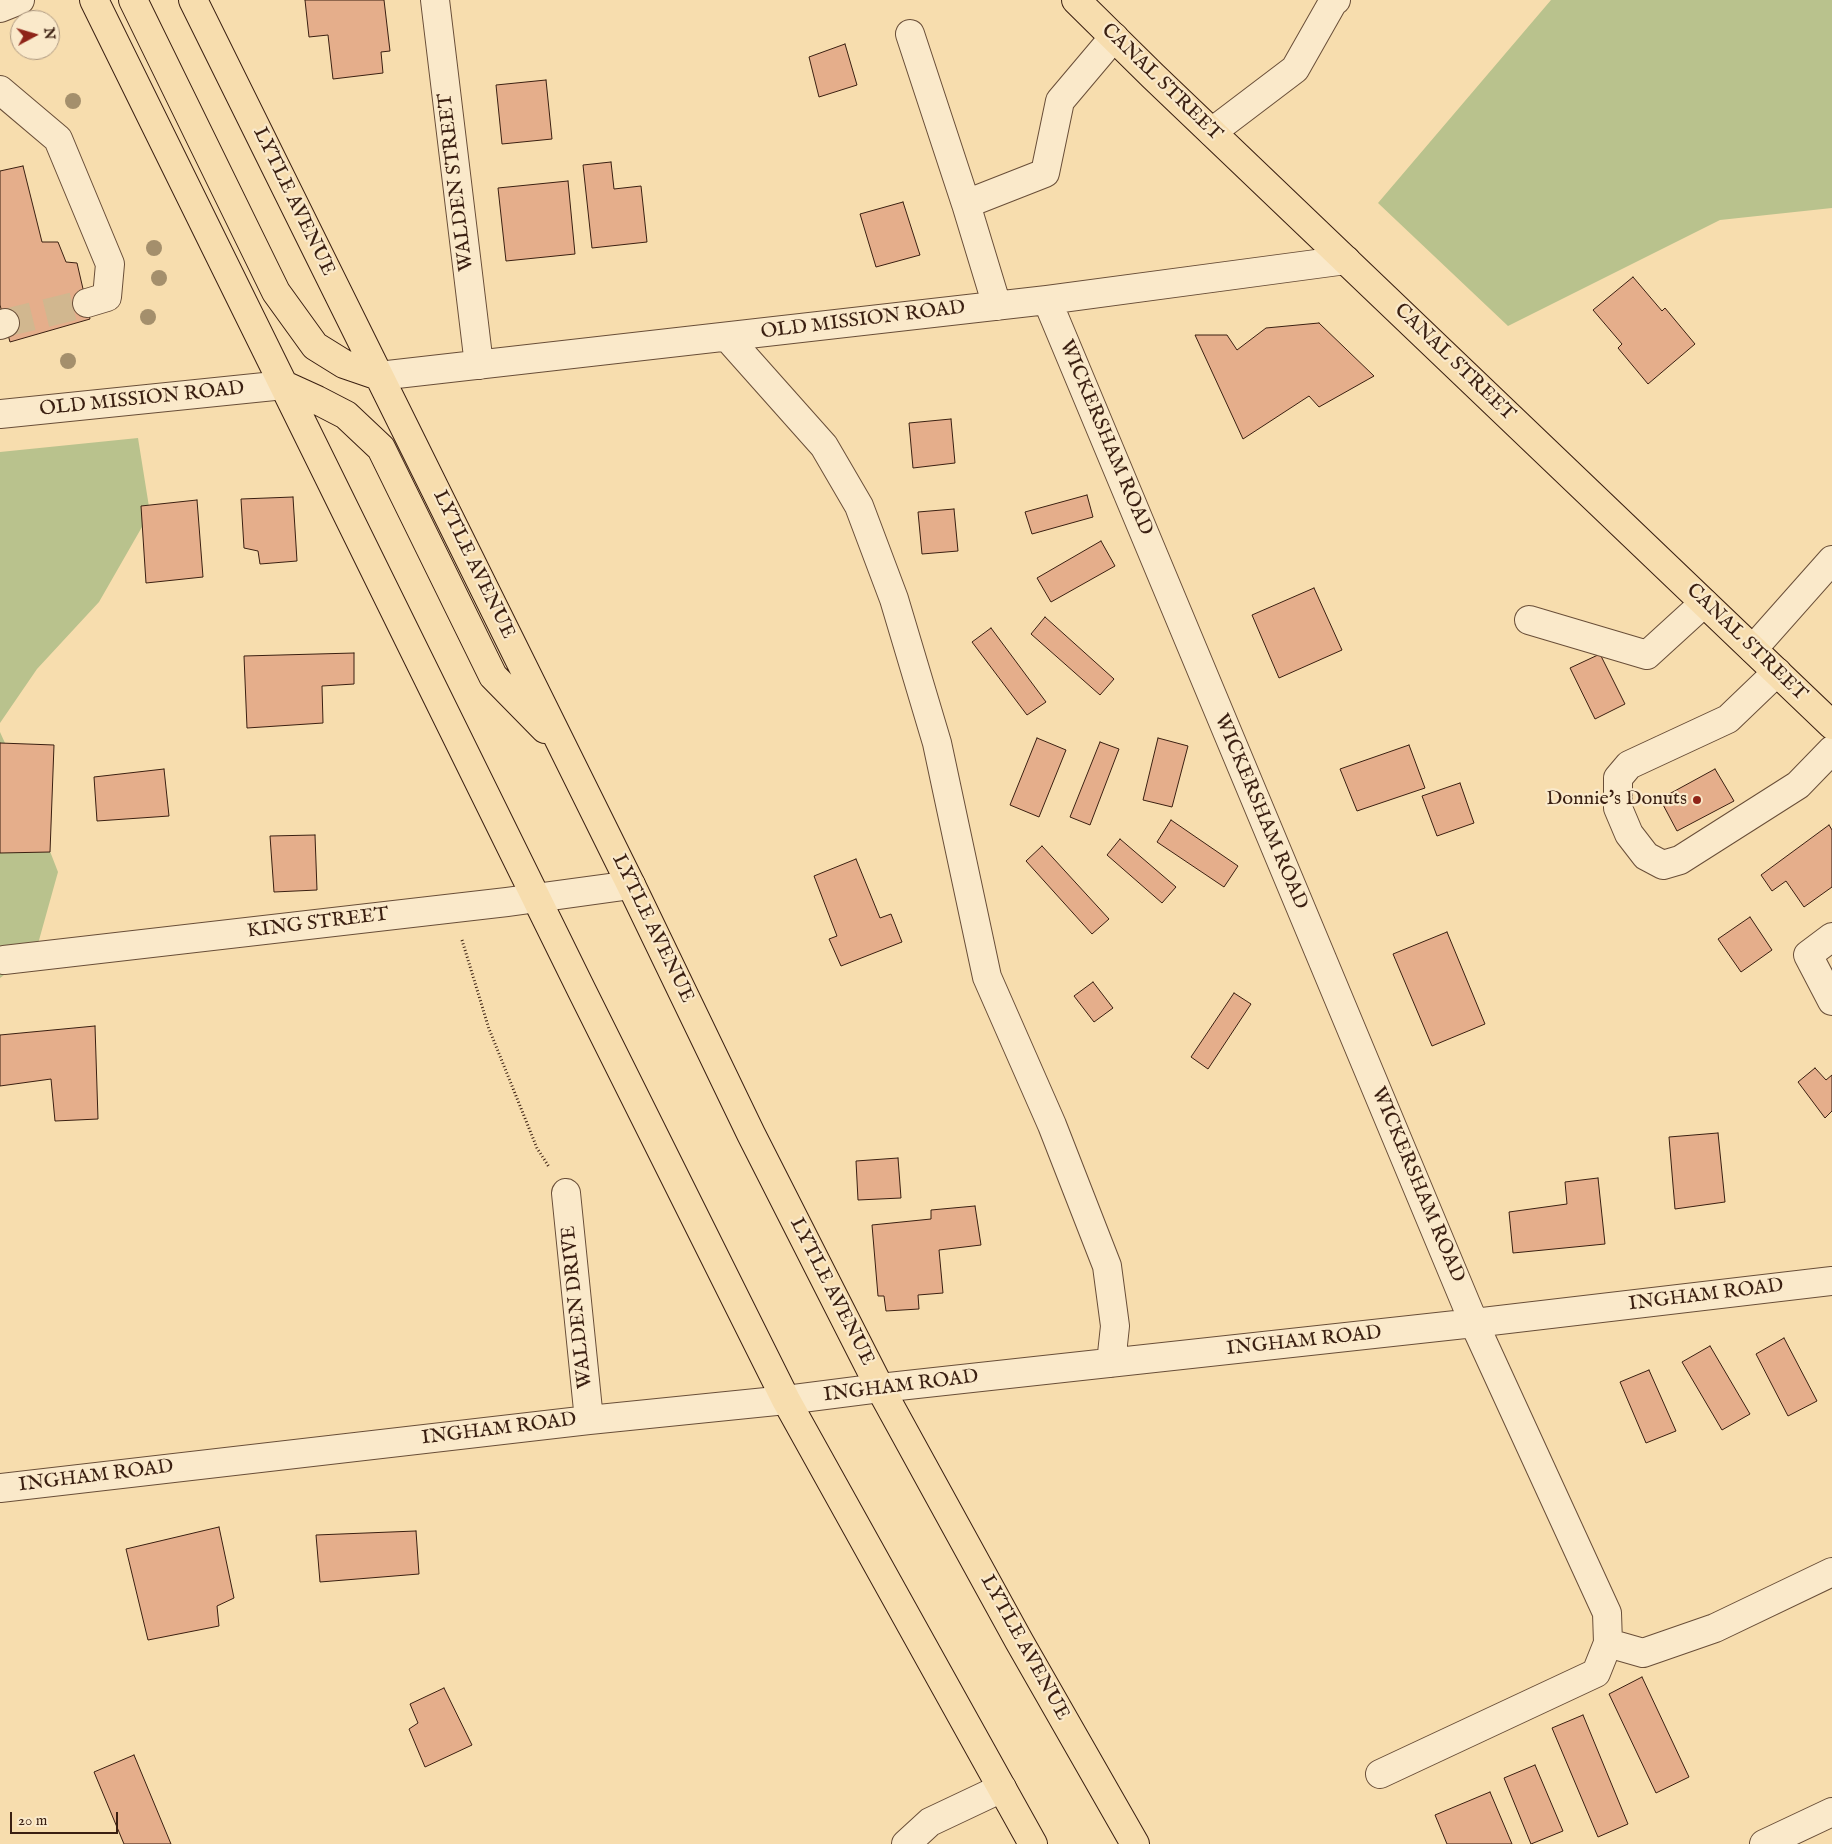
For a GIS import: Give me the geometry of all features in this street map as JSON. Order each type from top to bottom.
[{"type":"main road","points":[[94,0],[786,1400],[1033,1844]]},
{"type":"main road","points":[[133,0],[276,292],[315,346],[344,364],[379,376]]},
{"type":"main road","name":"LYTLE AVENUE","points":[[193,0],[631,885],[751,1134],[880,1388],[1024,1649],[1135,1844]]},
{"type":"main road","name":"CANAL STREET","points":[[1076,0],[1832,725]]},
{"type":"main road","points":[[284,385],[346,415],[380,448],[493,676],[562,746]]},
{"type":"street","points":[[0,8],[20,0]]},
{"type":"street","name":"WALDEN STREET","points":[[435,0],[479,365]]},
{"type":"street","points":[[1212,132],[1295,69],[1333,2],[1336,0]]},
{"type":"street","points":[[910,34],[966,204],[997,306]]},
{"type":"street","points":[[966,204],[1045,173],[1060,101],[1114,37]]},
{"type":"street","points":[[0,90],[58,139],[110,264],[107,297],[87,302]]},
{"type":"street","name":"OLD MISSION ROAD","points":[[379,376],[997,306],[1346,260]]},
{"type":"street","name":"WICKERSHAM ROAD","points":[[1047,300],[1474,1323],[1607,1613],[1608,1643]]},
{"type":"street","points":[[727,337],[824,446],[859,506],[891,590],[937,743],[987,977],[1052,1125],[1107,1266],[1115,1326],[1112,1363]]},
{"type":"street","name":"OLD MISSION ROAD","points":[[0,414],[284,385]]},
{"type":"street","points":[[1753,649],[1832,560]]},
{"type":"street","points":[[1529,620],[1647,655],[1704,603]]},
{"type":"street","points":[[1777,672],[1728,719],[1629,765],[1618,778],[1618,808],[1629,834],[1646,856],[1664,865],[1680,860],[1798,785],[1832,750]]},
{"type":"street","name":"KING STREET","points":[[4,960],[537,898],[631,885]]},
{"type":"street","points":[[1832,937],[1808,955],[1832,1001]]},
{"type":"street","name":"WALDEN DRIVE","points":[[566,1193],[589,1420]]},
{"type":"street","name":"INGHAM ROAD","points":[[0,1488],[589,1420],[786,1400],[1474,1323],[1832,1281]]},
{"type":"street","points":[[1380,1774],[1596,1673],[1608,1643],[1643,1653],[1715,1628],[1832,1572]]},
{"type":"street","points":[[906,1844],[930,1822],[1002,1788]]},
{"type":"street","points":[[1764,1844],[1832,1812]]},
{"type":"path","points":[[452,908],[492,1038],[537,1148],[566,1193]]},
{"type":"green space","points":[[1551,0],[1832,0],[1832,208],[1720,220],[1508,326],[1378,203]]},
{"type":"green space","points":[[138,438],[150,513],[99,602],[37,669],[0,723],[0,452]]},
{"type":"green space","points":[[0,732],[27,792],[58,872],[36,951],[0,978]]},
{"type":"building","points":[[305,0],[384,0],[390,51],[381,52],[383,73],[333,79],[328,35],[309,37]]},
{"type":"building","points":[[845,44],[857,85],[819,97],[809,57]]},
{"type":"building","points":[[546,80],[552,139],[502,144],[496,85]]},
{"type":"building","points":[[611,162],[614,189],[641,186],[647,242],[592,248],[583,165]]},
{"type":"building","points":[[23,166],[42,242],[58,242],[66,262],[77,263],[90,319],[10,342],[0,305],[0,171]]},
{"type":"building","points":[[568,181],[575,254],[506,261],[498,188]]},
{"type":"building","points":[[903,202],[920,255],[876,267],[860,214]]},
{"type":"building","points":[[1633,277],[1662,311],[1665,308],[1695,344],[1648,384],[1618,348],[1622,344],[1593,310]]},
{"type":"building","points":[[1319,323],[1374,376],[1319,407],[1309,396],[1243,439],[1195,335],[1227,335],[1237,350],[1266,328]]},
{"type":"building","points":[[951,419],[955,463],[913,468],[909,423]]},
{"type":"building","points":[[1087,495],[1093,517],[1032,534],[1025,512]]},
{"type":"building","points":[[293,497],[297,561],[260,564],[258,551],[244,548],[241,499]]},
{"type":"building","points":[[197,500],[203,577],[146,583],[141,506]]},
{"type":"building","points":[[954,509],[958,551],[922,554],[918,512]]},
{"type":"building","points":[[1101,541],[1115,566],[1051,602],[1037,578]]},
{"type":"building","points":[[1314,588],[1342,650],[1279,678],[1252,615]]},
{"type":"building","points":[[1045,617],[1114,679],[1100,695],[1031,634]]},
{"type":"building","points":[[991,628],[1046,702],[1027,715],[972,642]]},
{"type":"building","points":[[354,653],[354,684],[322,686],[323,723],[247,728],[244,656]]},
{"type":"building","points":[[1600,654],[1625,704],[1595,719],[1570,668]]},
{"type":"building","points":[[1037,738],[1066,750],[1039,817],[1010,805]]},
{"type":"building","points":[[1158,738],[1188,746],[1172,807],[1143,800]]},
{"type":"building","points":[[1100,742],[1119,749],[1090,825],[1070,817]]},
{"type":"building","points":[[0,743],[54,745],[50,852],[0,853]]},
{"type":"building","points":[[1409,745],[1425,788],[1357,811],[1340,769]]},
{"type":"building","points":[[164,769],[169,816],[97,821],[94,777]]},
{"type":"building","name":"Donnie's Donuts","points":[[1715,769],[1734,801],[1677,831],[1660,799]]},
{"type":"building","points":[[1460,783],[1474,823],[1437,836],[1422,796]]},
{"type":"building","points":[[1171,820],[1238,866],[1224,887],[1157,842]]},
{"type":"building","points":[[1829,825],[1832,830],[1832,887],[1804,907],[1786,881],[1772,891],[1761,875]]},
{"type":"building","points":[[315,835],[317,890],[274,892],[270,836]]},
{"type":"building","points":[[1120,839],[1176,887],[1162,903],[1107,855]]},
{"type":"building","points":[[1042,846],[1109,919],[1092,934],[1026,861]]},
{"type":"building","points":[[856,859],[880,918],[891,914],[902,942],[841,966],[829,939],[837,936],[814,876]]},
{"type":"building","points":[[1750,917],[1772,950],[1741,972],[1718,939]]},
{"type":"building","points":[[1447,932],[1485,1024],[1432,1046],[1393,954]]},
{"type":"building","points":[[1093,982],[1113,1008],[1094,1022],[1074,996]]},
{"type":"building","points":[[1234,993],[1251,1004],[1208,1069],[1191,1057]]},
{"type":"building","points":[[95,1026],[98,1119],[55,1121],[51,1079],[0,1086],[0,1035]]},
{"type":"building","points":[[1815,1068],[1826,1080],[1832,1075],[1832,1111],[1825,1118],[1798,1082]]},
{"type":"building","points":[[1718,1133],[1725,1202],[1675,1209],[1669,1137]]},
{"type":"building","points":[[898,1158],[901,1198],[858,1200],[856,1161]]},
{"type":"building","points":[[1598,1178],[1605,1244],[1513,1253],[1509,1212],[1567,1204],[1565,1182]]},
{"type":"building","points":[[975,1206],[981,1245],[939,1250],[943,1293],[918,1295],[919,1309],[886,1311],[884,1296],[878,1296],[872,1225],[931,1219],[931,1210]]},
{"type":"building","points":[[1784,1338],[1817,1401],[1788,1416],[1756,1354]]},
{"type":"building","points":[[1710,1346],[1750,1414],[1722,1430],[1682,1362]]},
{"type":"building","points":[[1649,1370],[1676,1431],[1646,1443],[1620,1382]]},
{"type":"building","points":[[219,1527],[234,1598],[217,1606],[219,1626],[148,1640],[126,1549]]},
{"type":"building","points":[[416,1531],[419,1574],[320,1582],[316,1535]]},
{"type":"building","points":[[1642,1677],[1689,1777],[1656,1793],[1609,1694]]},
{"type":"building","points":[[444,1688],[472,1745],[425,1767],[409,1729],[418,1723],[410,1704]]},
{"type":"building","points":[[1583,1715],[1628,1824],[1598,1837],[1552,1728]]},
{"type":"building","points":[[134,1755],[171,1844],[124,1844],[94,1772]]},
{"type":"building","points":[[1535,1765],[1563,1831],[1531,1844],[1504,1778]]},
{"type":"building","points":[[1490,1792],[1512,1844],[1447,1844],[1435,1815]]},
{"type":"tunnel","points":[[5,323],[87,303]]},
{"type":"place","name":"Donnie's Donuts","points":[[1697,800]]}]
